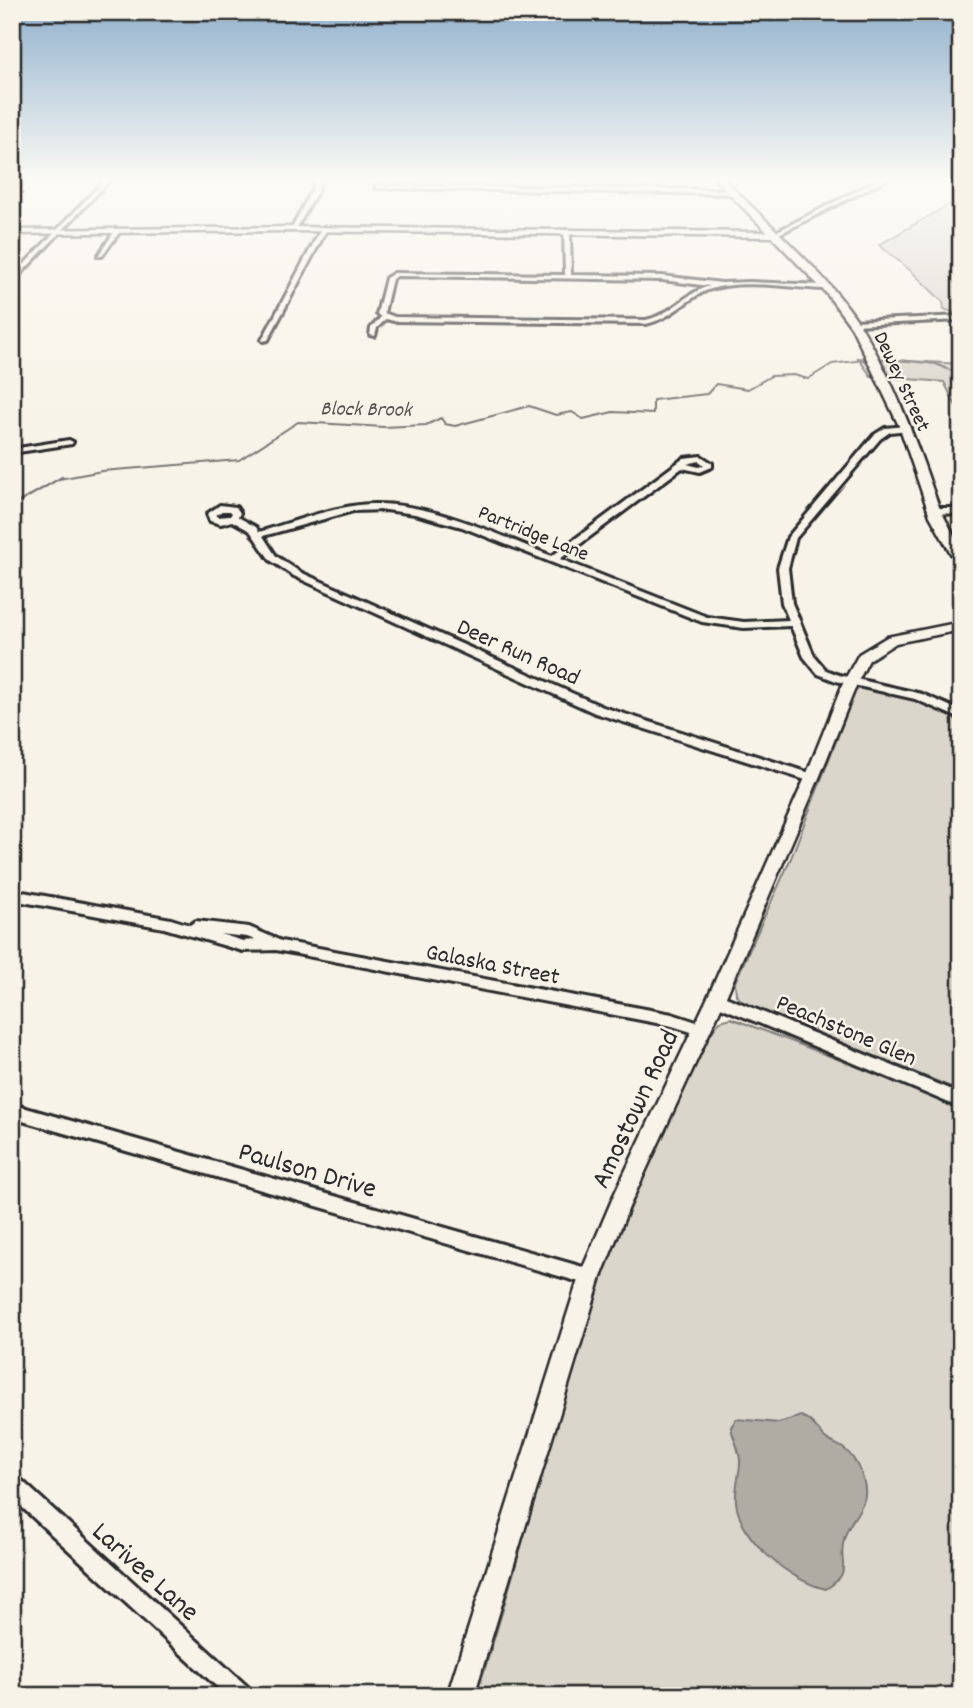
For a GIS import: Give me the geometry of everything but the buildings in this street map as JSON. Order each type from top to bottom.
[{"type":"main road","name":"Dewey Street","points":[[796,259],[854,323],[906,428],[934,511],[961,559]]},
{"type":"street","points":[[12,281],[33,259]]},
{"type":"street","points":[[265,340],[308,259]]},
{"type":"street","points":[[567,259],[568,276]]},
{"type":"street","points":[[721,285],[699,292],[663,318],[646,322],[384,317],[380,314],[389,278],[394,274],[662,278],[721,285],[824,287]]},
{"type":"street","points":[[373,335],[374,328],[384,317]]},
{"type":"street","points":[[854,323],[961,318]]},
{"type":"street","points":[[906,428],[888,430],[877,437],[792,537],[783,574],[786,598],[809,657],[831,677],[918,696],[961,715]]},
{"type":"street","points":[[12,451],[69,442]]},
{"type":"street","points":[[553,560],[680,465]]},
{"type":"street","name":"Partridge Lane","points":[[258,535],[341,510],[396,508],[449,520],[705,620],[744,625],[794,623]]},
{"type":"street","points":[[934,511],[961,511]]},
{"type":"street","name":"Deer Run Road","points":[[233,518],[246,524],[258,535],[274,558],[298,574],[586,705],[658,731],[812,778]]},
{"type":"street","name":"Amostown Road","points":[[460,1696],[590,1277],[626,1191],[716,999],[812,778],[850,681],[864,657],[892,640],[961,626]]},
{"type":"street","name":"Galaska Street","points":[[12,895],[165,923],[243,946],[276,945],[672,1020],[701,1029]]},
{"type":"street","name":"Peachstone Glen","points":[[716,999],[961,1101]]},
{"type":"street","name":"Paulson Drive","points":[[12,1111],[590,1277]]},
{"type":"street","name":"Larivee Lane","points":[[12,1485],[243,1696]]},
{"type":"shaded area","points":[[896,259],[961,259],[961,315],[944,309],[943,302]]},
{"type":"shaded area","points":[[858,358],[961,364],[961,416],[944,382],[871,376]]},
{"type":"shaded area","points":[[859,688],[912,699],[961,721],[961,1091],[744,1003],[736,995],[735,982],[791,858],[855,692]]},
{"type":"shaded area","points":[[731,1018],[961,1110],[961,1696],[476,1696],[575,1357],[604,1274],[647,1170],[710,1035],[720,1021]]},
{"type":"shaded area","points":[[801,1416],[811,1422],[826,1439],[848,1452],[860,1471],[865,1486],[864,1500],[844,1539],[843,1572],[835,1583],[826,1589],[798,1578],[769,1557],[747,1531],[736,1502],[740,1459],[731,1427],[736,1419],[779,1423]]},
{"type":"waterway","name":"Block Brook","points":[[59,479],[102,471],[239,460],[298,422],[384,427],[426,425],[441,418],[445,424],[455,426],[529,406],[556,415],[572,412],[583,419],[613,412],[653,414],[653,400],[707,394],[716,384],[748,389],[771,376],[794,375],[808,379],[832,364],[880,358],[936,364],[961,375]]},
{"type":"waterway","name":"Block Brook","points":[[12,519],[16,504],[62,477]]}]
